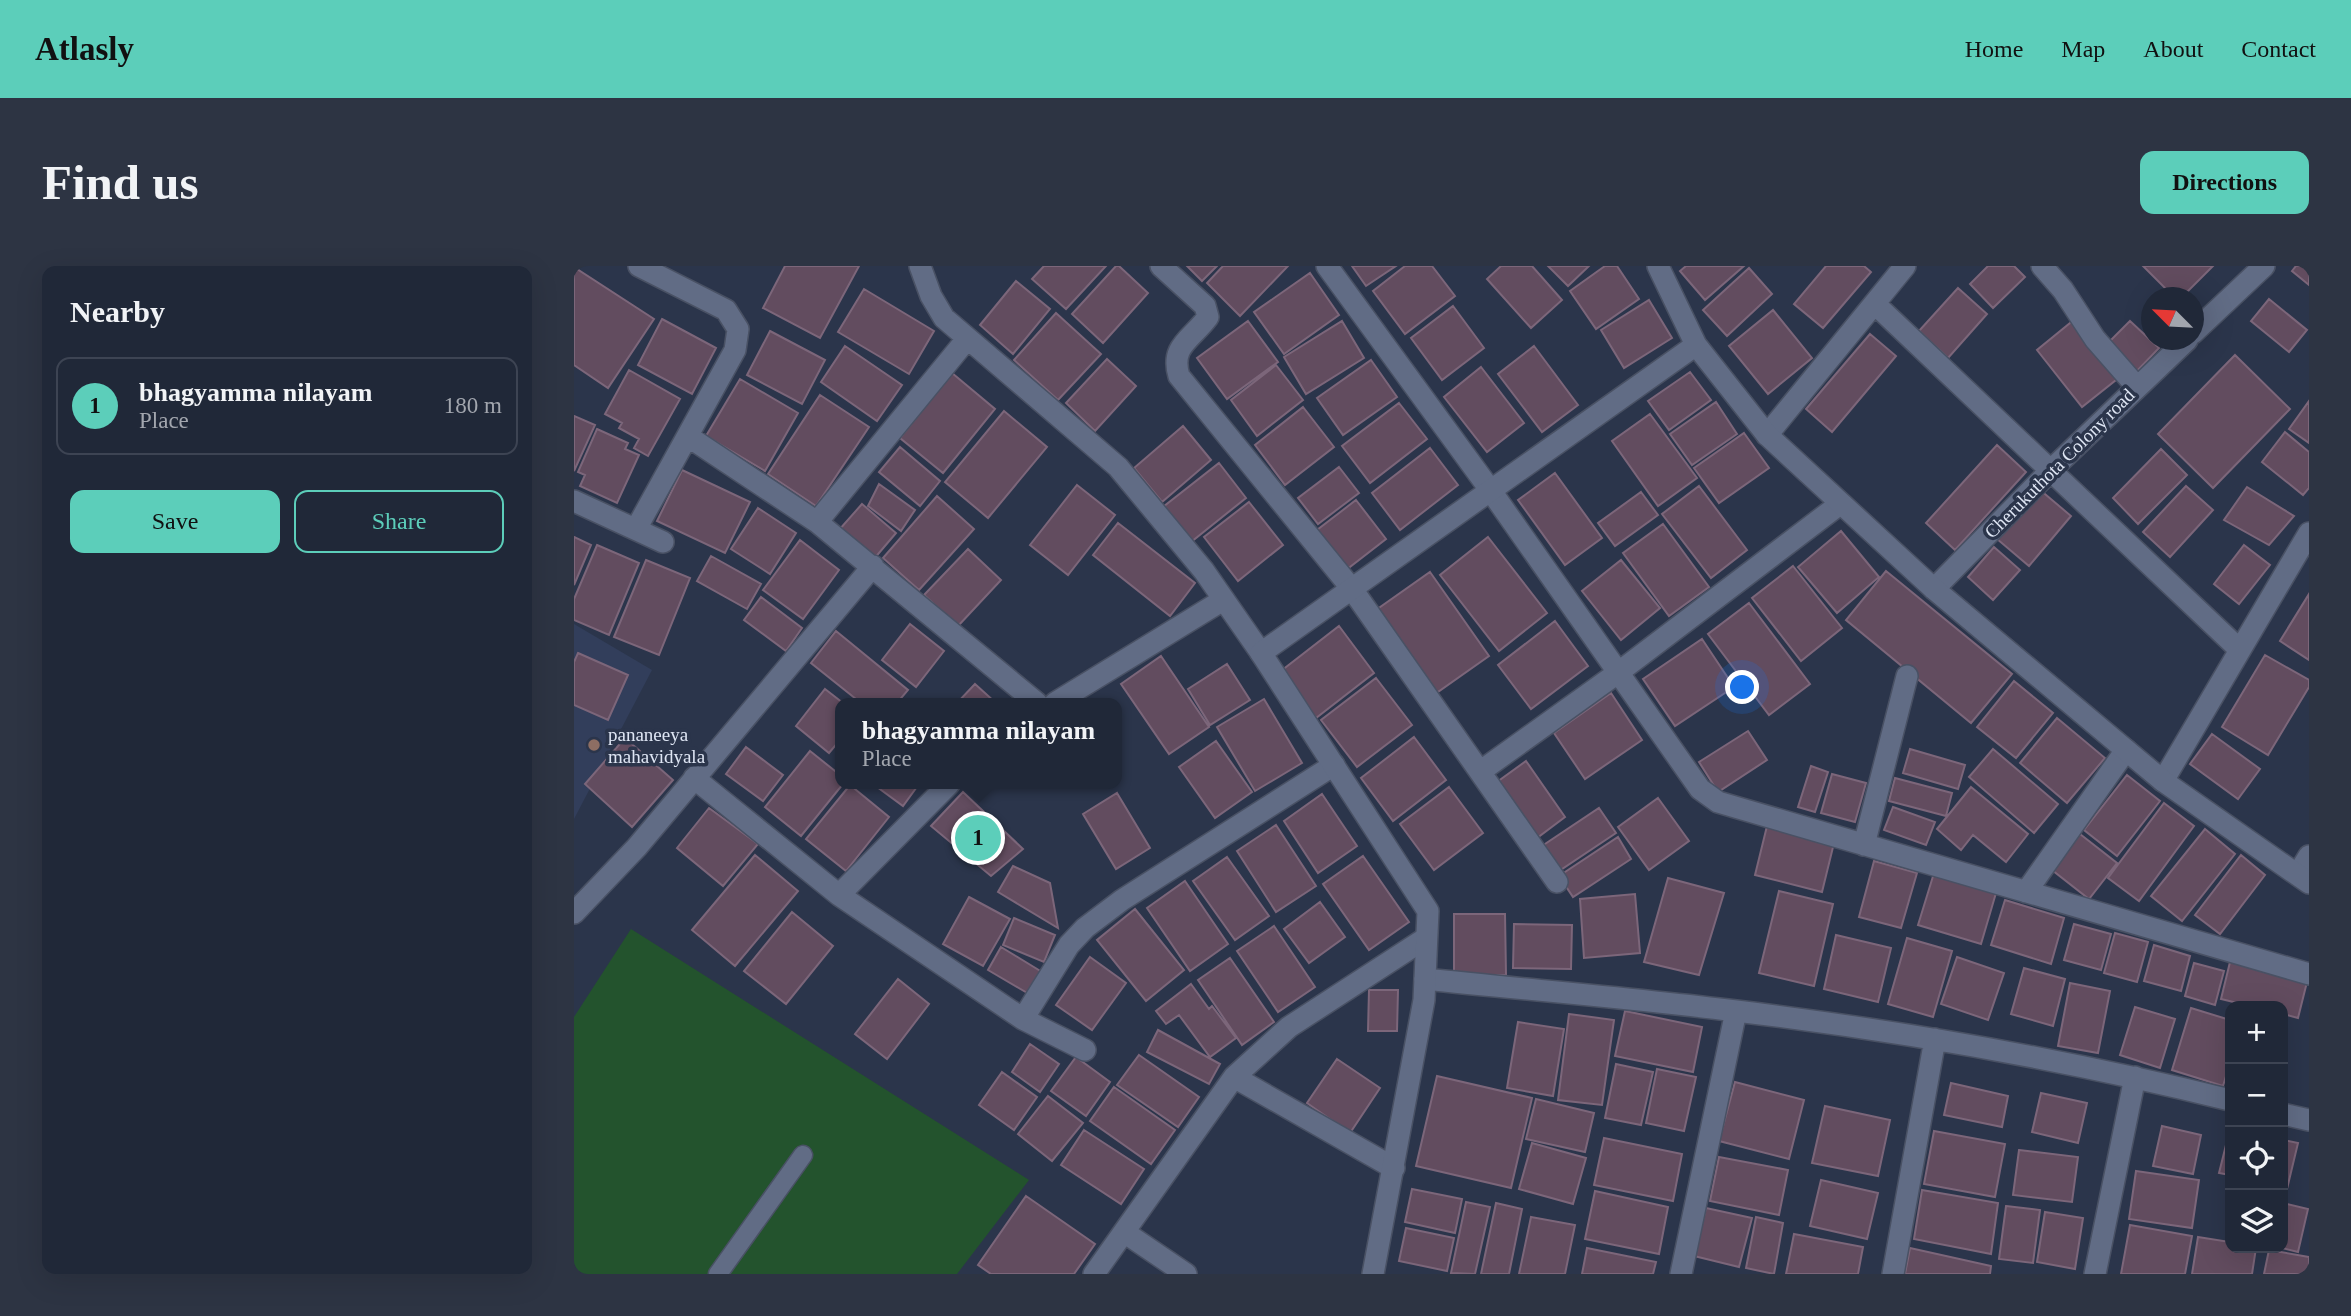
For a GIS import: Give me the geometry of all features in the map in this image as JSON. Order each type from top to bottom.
[{"type":"street","points":[[636,529],[736,350],[738,329],[726,310],[639,266]]},
{"type":"street","points":[[920,266],[931,296],[944,318],[1118,467],[1204,572],[1261,653],[1427,911],[1424,1000],[1373,1274]]},
{"type":"street","points":[[1161,266],[1205,306],[1208,317],[1177,352],[1175,362],[1179,376],[1352,589],[1557,882]]},
{"type":"street","points":[[1327,266],[1491,491],[1700,789],[1718,802],[2309,974]]},
{"type":"street","points":[[1658,266],[1696,345],[1767,435],[1840,504],[1934,589],[2163,781],[2305,871]]},
{"type":"street","points":[[1767,435],[1905,266]]},
{"type":"street","points":[[2042,266],[2063,290],[2095,339],[2137,387]]},
{"type":"street","points":[[2204,323],[2264,266]]},
{"type":"street","points":[[1875,304],[2240,650]]},
{"type":"street","points":[[817,522],[967,339]]},
{"type":"street","points":[[1261,653],[1696,345]]},
{"type":"street","name":"Cherukuthota Colony road","points":[[1934,589],[2050,471],[2176,350]]},
{"type":"street","points":[[689,437],[817,522],[1031,698]]},
{"type":"street","points":[[574,501],[663,542]]},
{"type":"street","points":[[1481,771],[1619,672],[1840,504]]},
{"type":"street","points":[[2163,781],[2309,533]]},
{"type":"street","points":[[574,913],[637,847],[873,566]]},
{"type":"street","points":[[1063,698],[1223,600]]},
{"type":"street","points":[[1864,845],[1907,676]]},
{"type":"street","points":[[2026,892],[2126,750]]},
{"type":"street","points":[[1023,1019],[1069,945],[1085,928],[1122,901],[1334,765]]},
{"type":"street","points":[[694,778],[839,894],[1023,1019],[1085,1050]]},
{"type":"street","points":[[839,894],[945,789]]},
{"type":"street","points":[[1094,1274],[1234,1077],[1289,1027],[1426,938]]},
{"type":"street","points":[[1425,979],[1736,1011],[1935,1039],[2135,1077],[2225,1099]]},
{"type":"street","points":[[1681,1274],[1736,1011]]},
{"type":"street","points":[[1893,1274],[1935,1039]]},
{"type":"street","points":[[1234,1077],[1394,1168]]},
{"type":"street","points":[[2095,1274],[2135,1077]]},
{"type":"street","points":[[2288,1115],[2309,1120]]},
{"type":"street","points":[[1124,1233],[1186,1274]]},
{"type":"lane","points":[[719,1274],[803,1155]]},
{"type":"shaded area","name":"pananeeya mahavidyala","points":[[574,624],[652,670],[574,819]]},
{"type":"green space","points":[[631,929],[1029,1180],[957,1274],[574,1274],[574,1017]]},
{"type":"building","points":[[785,266],[859,266],[820,338],[763,308]]},
{"type":"building","points":[[1044,266],[1106,266],[1066,309],[1032,279]]},
{"type":"building","points":[[1116,266],[1148,293],[1103,343],[1072,314]]},
{"type":"building","points":[[1187,266],[1217,266],[1202,281]]},
{"type":"building","points":[[1223,266],[1288,266],[1240,316],[1207,283]]},
{"type":"building","points":[[1352,266],[1396,266],[1366,286]]},
{"type":"building","points":[[1405,266],[1432,266],[1455,296],[1405,334],[1373,291]]},
{"type":"building","points":[[1501,266],[1532,266],[1562,300],[1531,328],[1487,279]]},
{"type":"building","points":[[1548,266],[1589,266],[1568,286]]},
{"type":"building","points":[[1605,266],[1617,266],[1639,299],[1596,329],[1570,291]]},
{"type":"building","points":[[1686,266],[1744,266],[1705,300],[1680,271]]},
{"type":"building","points":[[1826,266],[1864,266],[1871,272],[1823,328],[1794,304]]},
{"type":"building","points":[[1988,266],[2014,266],[2025,277],[1993,308],[1970,284]]},
{"type":"building","points":[[2143,266],[2213,266],[2192,287],[2164,287]]},
{"type":"building","points":[[2296,266],[2309,266],[2309,285],[2292,271]]},
{"type":"building","points":[[574,267],[654,319],[608,388],[574,365]]},
{"type":"building","points":[[1749,268],[1772,294],[1727,336],[1703,310]]},
{"type":"building","points":[[1310,273],[1339,315],[1284,354],[1254,312]]},
{"type":"building","points":[[1016,281],[1050,309],[1013,354],[980,325]]},
{"type":"building","points":[[1958,288],[1987,314],[1948,358],[1919,331]]},
{"type":"building","points":[[864,289],[934,331],[909,374],[838,332]]},
{"type":"building","points":[[2269,299],[2307,330],[2289,352],[2251,321]]},
{"type":"building","points":[[1649,300],[1672,338],[1624,368],[1601,330]]},
{"type":"building","points":[[1453,306],[1484,348],[1442,380],[1411,338]]},
{"type":"building","points":[[1773,310],[1812,358],[1768,394],[1729,346]]},
{"type":"building","points":[[1056,313],[1101,354],[1058,400],[1014,360]]},
{"type":"building","points":[[662,319],[716,348],[692,394],[638,365]]},
{"type":"building","points":[[2075,319],[2121,376],[2082,407],[2037,350]]},
{"type":"building","points":[[1248,321],[1278,362],[1227,399],[1197,358]]},
{"type":"building","points":[[1342,321],[1364,358],[1306,394],[1284,357]]},
{"type":"building","points":[[2130,321],[2141,331],[2141,350],[2157,350],[2135,373],[2106,345]]},
{"type":"building","points":[[770,331],[825,360],[802,404],[747,375]]},
{"type":"building","points":[[1870,334],[1896,356],[1832,432],[1806,409]]},
{"type":"building","points":[[845,346],[902,385],[877,421],[821,382]]},
{"type":"building","points":[[1534,346],[1578,405],[1542,432],[1498,374]]},
{"type":"building","points":[[2235,355],[2290,409],[2213,488],[2158,434]]},
{"type":"building","points":[[1107,359],[1136,386],[1095,431],[1066,403]]},
{"type":"building","points":[[1371,360],[1397,397],[1343,435],[1317,398]]},
{"type":"building","points":[[1276,365],[1303,400],[1257,436],[1231,400]]},
{"type":"building","points":[[1481,367],[1524,423],[1487,452],[1444,397]]},
{"type":"building","points":[[629,370],[680,399],[648,456],[634,448],[639,439],[619,428],[622,423],[605,414]]},
{"type":"building","points":[[1690,372],[1711,400],[1669,430],[1648,401]]},
{"type":"building","points":[[952,373],[995,409],[943,473],[900,438]]},
{"type":"building","points":[[740,379],[798,413],[765,471],[706,436]]},
{"type":"building","points":[[820,395],[869,427],[816,506],[768,474]]},
{"type":"building","points":[[2309,401],[2309,443],[2289,429]]},
{"type":"building","points":[[1716,402],[1737,434],[1692,465],[1670,434]]},
{"type":"building","points":[[1399,403],[1427,439],[1370,483],[1342,446]]},
{"type":"building","points":[[1303,407],[1334,447],[1285,485],[1255,445]]},
{"type":"building","points":[[1004,411],[1047,447],[988,518],[945,482]]},
{"type":"building","points":[[1650,414],[1697,478],[1658,506],[1612,441]]},
{"type":"building","points":[[574,416],[595,425],[574,471]]},
{"type":"building","points":[[1183,426],[1211,460],[1162,502],[1134,468]]},
{"type":"building","points":[[597,429],[628,443],[625,449],[639,455],[617,503],[580,486],[585,475],[578,472]]},
{"type":"building","points":[[2285,432],[2309,452],[2309,488],[2303,495],[2262,462]]},
{"type":"building","points":[[1744,433],[1769,468],[1719,503],[1694,468]]},
{"type":"building","points":[[1997,445],[2026,472],[1955,550],[1926,523]]},
{"type":"building","points":[[900,447],[940,481],[920,506],[879,472]]},
{"type":"building","points":[[1430,448],[1458,485],[1400,530],[1372,493]]},
{"type":"building","points":[[2161,449],[2187,475],[2138,524],[2113,498]]},
{"type":"building","points":[[1219,463],[1246,498],[1191,542],[1163,507]]},
{"type":"building","points":[[1339,467],[1359,493],[1318,524],[1298,498]]},
{"type":"building","points":[[682,470],[750,502],[725,553],[657,521]]},
{"type":"building","points":[[1555,473],[1602,538],[1565,565],[1518,500]]},
{"type":"building","points":[[879,484],[915,510],[901,531],[868,506]]},
{"type":"building","points":[[1077,485],[1115,515],[1068,575],[1030,545]]},
{"type":"building","points":[[1699,486],[1747,550],[1711,578],[1662,514]]},
{"type":"building","points":[[2186,486],[2213,510],[2170,557],[2143,532]]},
{"type":"building","points":[[2247,487],[2294,516],[2269,545],[2224,520]]},
{"type":"building","points":[[2039,489],[2071,516],[2029,566],[1997,539]]},
{"type":"building","points":[[1641,492],[1658,515],[1615,546],[1598,523]]},
{"type":"building","points":[[937,496],[974,529],[919,590],[883,558]]},
{"type":"building","points":[[1356,500],[1386,539],[1346,570],[1317,530]]},
{"type":"building","points":[[1249,502],[1283,545],[1238,581],[1204,537]]},
{"type":"building","points":[[862,504],[896,533],[873,560],[839,530]]},
{"type":"building","points":[[758,508],[796,533],[770,574],[731,549]]},
{"type":"building","points":[[1118,523],[1195,583],[1170,616],[1093,555]]},
{"type":"building","points":[[1663,524],[1709,587],[1669,616],[1623,553]]},
{"type":"building","points":[[1841,531],[1879,577],[1837,613],[1798,567]]},
{"type":"building","points":[[574,537],[591,545],[574,585]]},
{"type":"building","points":[[1488,537],[1547,613],[1499,651],[1440,575]]},
{"type":"building","points":[[800,540],[839,570],[803,619],[763,590]]},
{"type":"building","points":[[597,545],[639,563],[609,635],[574,620],[574,599]]},
{"type":"building","points":[[2244,545],[2270,565],[2239,604],[2214,584]]},
{"type":"building","points":[[1994,547],[2020,570],[1993,600],[1968,577]]},
{"type":"building","points":[[968,549],[1001,580],[958,626],[924,595]]},
{"type":"building","points":[[711,556],[761,584],[747,609],[697,581]]},
{"type":"building","points":[[646,560],[690,578],[659,655],[614,637]]},
{"type":"building","points":[[1621,560],[1660,608],[1621,640],[1582,591]]},
{"type":"building","points":[[1793,566],[1842,628],[1801,661],[1752,598]]},
{"type":"building","points":[[1886,571],[2012,674],[1971,723],[1846,620]]},
{"type":"building","points":[[1430,572],[1489,656],[1435,694],[1376,610]]},
{"type":"building","points":[[2309,594],[2309,660],[2280,641]]},
{"type":"building","points":[[761,597],[802,628],[786,651],[744,620]]},
{"type":"building","points":[[1749,603],[1810,684],[1769,715],[1708,634]]},
{"type":"building","points":[[1555,621],[1588,666],[1531,709],[1498,665]]},
{"type":"building","points":[[910,624],[944,651],[916,687],[882,660]]},
{"type":"building","points":[[1339,626],[1374,673],[1316,718],[1281,671]]},
{"type":"building","points":[[836,631],[908,690],[901,698],[855,698],[811,663]]},
{"type":"building","points":[[1702,639],[1734,687],[1675,726],[1643,679]]},
{"type":"building","points":[[578,653],[628,675],[608,720],[574,705],[574,662]]},
{"type":"building","points":[[2265,655],[2309,680],[2309,687],[2268,755],[2222,727]]},
{"type":"building","points":[[1161,656],[1209,727],[1169,754],[1121,684]]},
{"type":"building","points":[[1227,664],[1250,700],[1210,725],[1188,689]]},
{"type":"building","points":[[1376,678],[1412,725],[1357,767],[1321,720]]},
{"type":"building","points":[[2014,681],[2053,713],[2016,758],[1977,727]]},
{"type":"building","points":[[975,684],[990,698],[962,698]]},
{"type":"building","points":[[825,689],[837,698],[835,746],[829,753],[796,726]]},
{"type":"building","points":[[1611,693],[1642,740],[1585,779],[1554,733]]},
{"type":"building","points":[[1264,699],[1302,763],[1255,791],[1217,727]]},
{"type":"building","points":[[2057,718],[2105,758],[2067,803],[2020,763]]},
{"type":"building","points":[[1748,731],[1767,760],[1718,792],[1699,762]]},
{"type":"building","points":[[2212,734],[2260,769],[2238,799],[2190,764]]},
{"type":"building","points":[[1414,737],[1446,780],[1393,821],[1361,778]]},
{"type":"building","points":[[625,738],[673,780],[632,827],[585,784]]},
{"type":"building","points":[[1216,741],[1252,792],[1215,818],[1179,767]]},
{"type":"building","points":[[746,747],[783,775],[763,801],[726,774]]},
{"type":"building","points":[[1910,749],[1965,765],[1958,789],[1903,773]]},
{"type":"building","points":[[1993,749],[2058,804],[2034,833],[1969,777]]},
{"type":"building","points":[[810,751],[835,771],[835,789],[839,789],[801,836],[765,807]]},
{"type":"building","points":[[1526,761],[1565,817],[1537,838],[1497,782]]},
{"type":"building","points":[[1811,766],[1828,772],[1815,812],[1798,807]]},
{"type":"building","points":[[1832,774],[1866,783],[1855,822],[1821,813]]},
{"type":"building","points":[[2127,775],[2160,801],[2117,856],[2084,830]]},
{"type":"building","points":[[1895,778],[1952,793],[1946,816],[1889,801]]},
{"type":"building","points":[[1449,787],[1483,833],[1434,870],[1400,824]]},
{"type":"building","points":[[1971,787],[2028,834],[2006,862],[1973,835],[1961,850],[1937,829]]},
{"type":"building","points":[[847,789],[855,789],[889,817],[846,871],[806,839]]},
{"type":"building","points":[[880,789],[915,789],[903,806]]},
{"type":"building","points":[[963,792],[1023,849],[991,876],[931,826]]},
{"type":"building","points":[[1117,793],[1150,848],[1116,869],[1083,814]]},
{"type":"building","points":[[1322,794],[1357,846],[1318,873],[1284,821]]},
{"type":"building","points":[[1658,798],[1689,841],[1649,870],[1618,827]]},
{"type":"building","points":[[2164,803],[2194,826],[2139,901],[2108,878]]},
{"type":"building","points":[[1893,807],[1935,822],[1926,845],[1884,830]]},
{"type":"building","points":[[709,808],[758,844],[723,886],[677,848]]},
{"type":"building","points":[[1599,808],[1616,833],[1559,871],[1542,846]]},
{"type":"building","points":[[1276,825],[1316,886],[1276,912],[1237,851]]},
{"type":"building","points":[[1767,826],[1834,843],[1822,892],[1755,875]]},
{"type":"building","points":[[2205,829],[2235,854],[2182,921],[2151,896]]},
{"type":"building","points":[[2080,834],[2117,863],[2089,899],[2052,870]]},
{"type":"building","points":[[1618,837],[1631,859],[1573,897],[1559,876]]},
{"type":"building","points":[[755,855],[798,891],[735,966],[692,930]]},
{"type":"building","points":[[2241,855],[2265,875],[2220,934],[2195,915]]},
{"type":"building","points":[[1363,856],[1409,922],[1369,950],[1323,884]]},
{"type":"building","points":[[1227,857],[1269,916],[1235,940],[1193,881]]},
{"type":"building","points":[[1874,861],[1917,873],[1901,928],[1859,917]]},
{"type":"building","points":[[1013,866],[1050,883],[1058,928],[998,892]]},
{"type":"building","points":[[1934,873],[1996,893],[1981,944],[1918,925]]},
{"type":"building","points":[[1668,878],[1724,893],[1699,975],[1644,962]]},
{"type":"building","points":[[1185,881],[1228,944],[1190,971],[1147,908]]},
{"type":"building","points":[[1779,891],[1833,904],[1814,986],[1759,973]]},
{"type":"building","points":[[1635,894],[1640,953],[1584,958],[1580,899]]},
{"type":"building","points":[[969,897],[1010,919],[983,966],[943,944]]},
{"type":"building","points":[[2005,900],[2064,918],[2051,964],[1991,945]]},
{"type":"building","points":[[1320,902],[1345,937],[1309,963],[1284,929]]},
{"type":"building","points":[[1135,909],[1184,970],[1146,1001],[1097,940]]},
{"type":"building","points":[[792,912],[833,946],[786,1004],[744,971]]},
{"type":"building","points":[[1454,914],[1505,914],[1506,975],[1454,975]]},
{"type":"building","points":[[1014,918],[1055,935],[1044,962],[1003,945]]},
{"type":"building","points":[[1514,924],[1572,925],[1571,969],[1513,968]]},
{"type":"building","points":[[2074,924],[2111,934],[2101,970],[2064,960]]},
{"type":"building","points":[[1274,926],[1315,987],[1278,1012],[1237,951]]},
{"type":"building","points":[[2115,933],[2148,942],[2137,982],[2104,973]]},
{"type":"building","points":[[1836,935],[1891,948],[1878,1002],[1824,989]]},
{"type":"building","points":[[1907,938],[1952,951],[1933,1017],[1888,1004]]},
{"type":"building","points":[[2154,945],[2190,956],[2181,991],[2144,981]]},
{"type":"building","points":[[1001,947],[1042,972],[1029,994],[988,970]]},
{"type":"building","points":[[1090,957],[1126,983],[1092,1030],[1056,1005]]},
{"type":"building","points":[[1957,957],[2004,973],[1988,1020],[1941,1004]]},
{"type":"building","points":[[1230,958],[1274,1022],[1242,1045],[1198,980]]},
{"type":"building","points":[[2230,962],[2307,982],[2298,1018],[2288,1015],[2288,1001],[2221,999]]},
{"type":"building","points":[[2194,963],[2224,971],[2215,1005],[2185,996]]},
{"type":"building","points":[[2024,968],[2065,979],[2053,1026],[2011,1014]]},
{"type":"building","points":[[898,979],[929,1004],[887,1059],[855,1034]]},
{"type":"building","points":[[2070,983],[2110,991],[2098,1053],[2058,1046]]},
{"type":"building","points":[[1191,984],[1209,1009],[1212,1006],[1236,1038],[1210,1057],[1179,1015],[1166,1024],[1156,1011]]},
{"type":"building","points":[[1369,990],[1398,990],[1397,1031],[1368,1031]]},
{"type":"building","points":[[2135,1007],[2175,1019],[2160,1068],[2120,1055]]},
{"type":"building","points":[[2191,1008],[2225,1018],[2223,1086],[2172,1070]]},
{"type":"building","points":[[1625,1011],[1702,1027],[1693,1072],[1615,1056]]},
{"type":"building","points":[[1569,1014],[1614,1020],[1602,1105],[1558,1100]]},
{"type":"building","points":[[1518,1022],[1564,1029],[1553,1096],[1507,1088]]},
{"type":"building","points":[[1158,1030],[1220,1064],[1209,1084],[1147,1052]]},
{"type":"building","points":[[1030,1044],[1059,1064],[1040,1092],[1012,1072]]},
{"type":"building","points":[[1139,1055],[1199,1097],[1178,1127],[1117,1085]]},
{"type":"building","points":[[1076,1057],[1110,1082],[1086,1116],[1051,1091]]},
{"type":"building","points":[[1337,1059],[1380,1088],[1350,1133],[1307,1103]]},
{"type":"building","points":[[1616,1064],[1653,1072],[1641,1125],[1605,1118]]},
{"type":"building","points":[[1657,1069],[1696,1077],[1684,1131],[1646,1123]]},
{"type":"building","points":[[1002,1072],[1037,1097],[1014,1130],[979,1105]]},
{"type":"building","points":[[1437,1076],[1532,1098],[1511,1188],[1416,1166]]},
{"type":"building","points":[[1735,1082],[1804,1100],[1789,1159],[1719,1141]]},
{"type":"building","points":[[1951,1083],[2008,1096],[2002,1127],[1944,1115]]},
{"type":"building","points":[[1114,1087],[1175,1130],[1151,1164],[1090,1121]]},
{"type":"building","points":[[2041,1093],[2087,1103],[2078,1143],[2032,1132]]},
{"type":"building","points":[[1048,1096],[1083,1123],[1052,1161],[1018,1134]]},
{"type":"building","points":[[1536,1099],[1594,1113],[1585,1152],[1526,1139]]},
{"type":"building","points":[[1825,1106],[1890,1120],[1878,1176],[1812,1163]]},
{"type":"building","points":[[2162,1126],[2201,1135],[2193,1174],[2153,1166]]},
{"type":"building","points":[[1084,1130],[1144,1169],[1121,1204],[1061,1165]]},
{"type":"building","points":[[1934,1131],[2005,1144],[1995,1197],[1924,1184]]},
{"type":"building","points":[[1604,1138],[1682,1154],[1673,1201],[1594,1185]]},
{"type":"building","points":[[2288,1141],[2298,1143],[2288,1185]]},
{"type":"building","points":[[1532,1143],[1586,1158],[1573,1204],[1519,1189]]},
{"type":"building","points":[[2225,1149],[2225,1174],[2219,1173]]},
{"type":"building","points":[[2019,1150],[2078,1157],[2072,1202],[2013,1195]]},
{"type":"building","points":[[1719,1157],[1788,1170],[1779,1215],[1710,1201]]},
{"type":"building","points":[[2136,1171],[2199,1180],[2192,1228],[2129,1219]]},
{"type":"building","points":[[1821,1180],[1878,1193],[1867,1239],[1810,1226]]},
{"type":"building","points":[[1412,1189],[1462,1199],[1455,1233],[1405,1222]]},
{"type":"building","points":[[1922,1190],[1998,1203],[1991,1254],[1914,1239]]},
{"type":"building","points":[[1595,1191],[1668,1207],[1659,1254],[1585,1239]]},
{"type":"building","points":[[1026,1196],[1095,1244],[1074,1274],[991,1274],[978,1265]]},
{"type":"building","points":[[1466,1202],[1490,1207],[1475,1274],[1451,1273]]},
{"type":"building","points":[[1496,1203],[1522,1209],[1509,1274],[1481,1274]]},
{"type":"building","points":[[2288,1204],[2308,1209],[2298,1252],[2288,1250]]},
{"type":"building","points":[[2006,1206],[2040,1210],[2033,1263],[1999,1259]]},
{"type":"building","points":[[1706,1208],[1752,1218],[1739,1267],[1694,1256]]},
{"type":"building","points":[[2045,1212],[2083,1218],[2075,1269],[2037,1262]]},
{"type":"building","points":[[1531,1217],[1575,1225],[1565,1274],[1519,1274]]},
{"type":"building","points":[[1756,1217],[1783,1223],[1774,1274],[1746,1268]]},
{"type":"building","points":[[2130,1225],[2192,1236],[2185,1274],[2121,1274]]},
{"type":"building","points":[[1406,1228],[1454,1238],[1447,1271],[1399,1261]]},
{"type":"building","points":[[1794,1234],[1863,1247],[1858,1274],[1786,1274]]},
{"type":"building","points":[[2198,1237],[2225,1241],[2225,1253],[2255,1253],[2252,1274],[2192,1274]]},
{"type":"building","points":[[1587,1248],[1656,1262],[1653,1274],[1582,1274]]},
{"type":"building","points":[[1910,1248],[1991,1266],[1990,1274],[1905,1274]]},
{"type":"building","points":[[2268,1253],[2309,1257],[2309,1274],[2264,1274]]},
{"type":"place","name":"pananeeya mahavidyala","points":[[594,745]]},
{"type":"place","name":"bhagyamma nilayam","points":[[978,838]]}]
